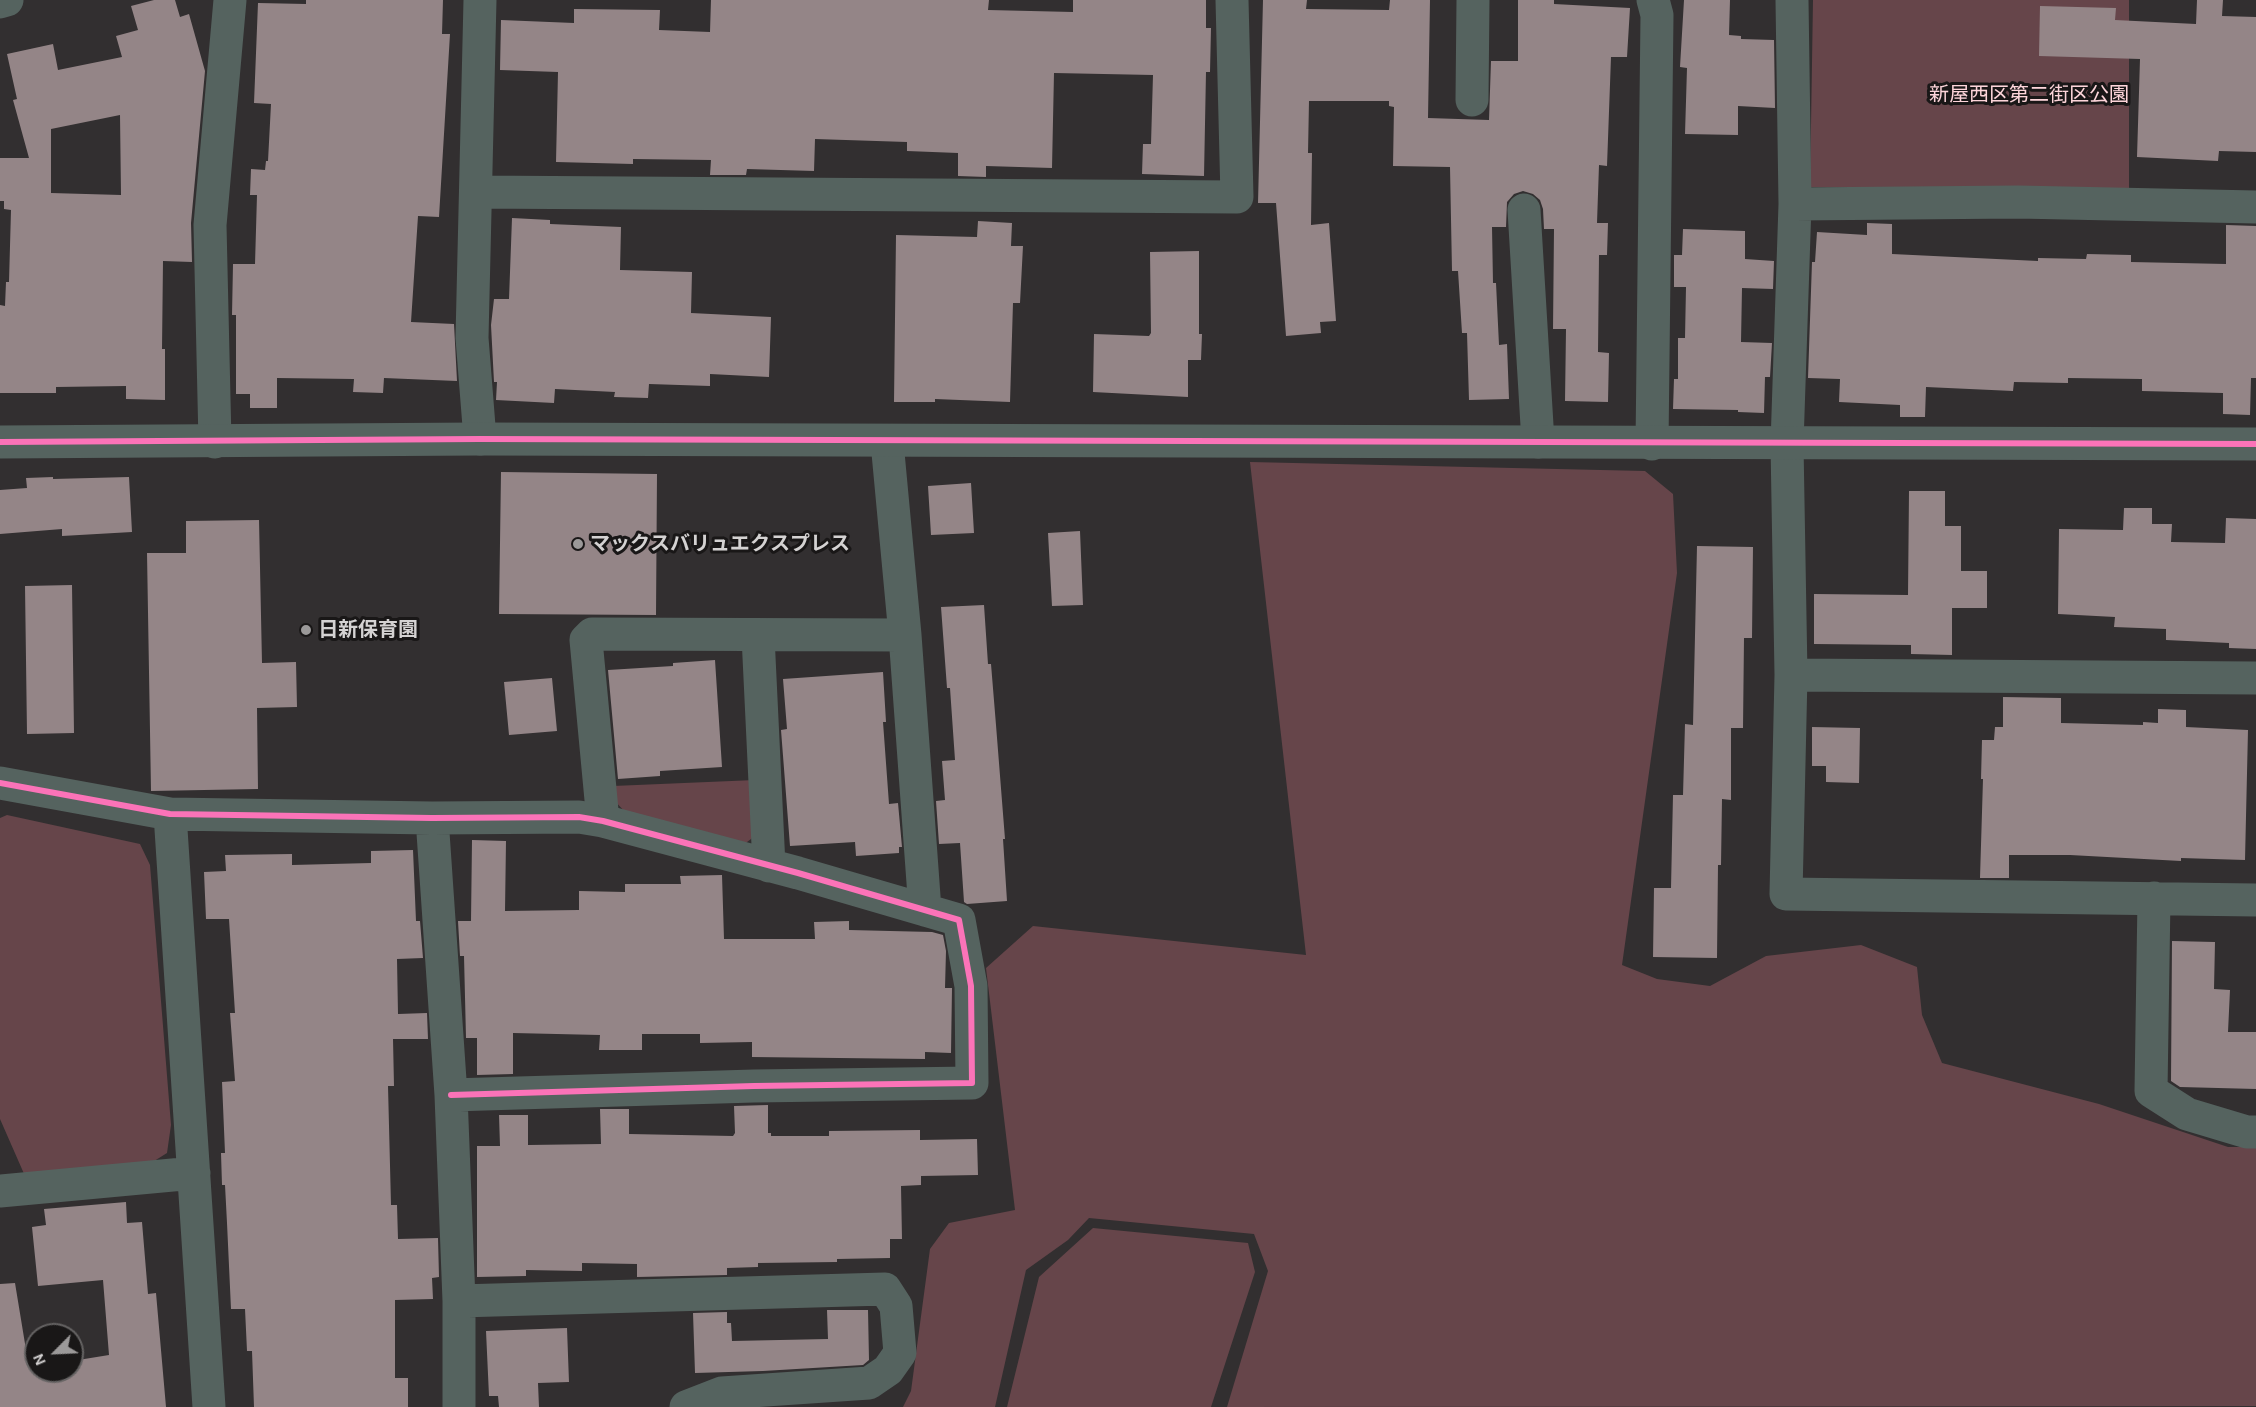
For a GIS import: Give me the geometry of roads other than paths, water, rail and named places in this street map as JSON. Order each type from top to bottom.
[{"type":"street","points":[[214,442],[210,225],[230,0]]},
{"type":"street","points":[[480,0],[472,338],[480,439]]},
{"type":"street","points":[[476,192],[1237,197],[1232,0]]},
{"type":"street","points":[[1472,100],[1473,0]]},
{"type":"street","points":[[1652,444],[1657,15],[1653,0]]},
{"type":"street","points":[[1792,0],[1795,204],[1788,444],[1791,675],[1786,894],[2256,900]]},
{"type":"street","points":[[1795,204],[2018,202],[2256,207]]},
{"type":"street","points":[[1524,210],[1538,442]]},
{"type":"street","points":[[0,442],[480,439],[887,442],[2256,444]]},
{"type":"street","points":[[887,442],[905,635],[925,910]]},
{"type":"street","points":[[603,821],[586,640],[592,634],[905,635]]},
{"type":"street","points":[[758,636],[769,866]]},
{"type":"street","points":[[1791,675],[2256,678]]},
{"type":"street","points":[[0,783],[170,814],[432,818],[579,817],[603,821],[769,866],[958,920],[971,986],[972,1083],[754,1086],[451,1095]]},
{"type":"street","points":[[170,814],[209,1407]]},
{"type":"street","points":[[432,818],[451,1095],[459,1300],[459,1407]]},
{"type":"street","points":[[2154,898],[2151,1091],[2187,1114],[2247,1132],[2256,1132]]},
{"type":"street","points":[[0,1191],[194,1173]]},
{"type":"street","points":[[459,1300],[885,1289],[896,1306],[900,1353],[888,1370],[868,1383],[722,1393],[686,1407]]},
{"type":"place","name":"マックスバリュエクスプレス","points":[[578,544]]},
{"type":"place","name":"日新保育園","points":[[306,630]]},
{"type":"park label","name":"新屋西区第二街区公園","points":[[2029,95]]}]
